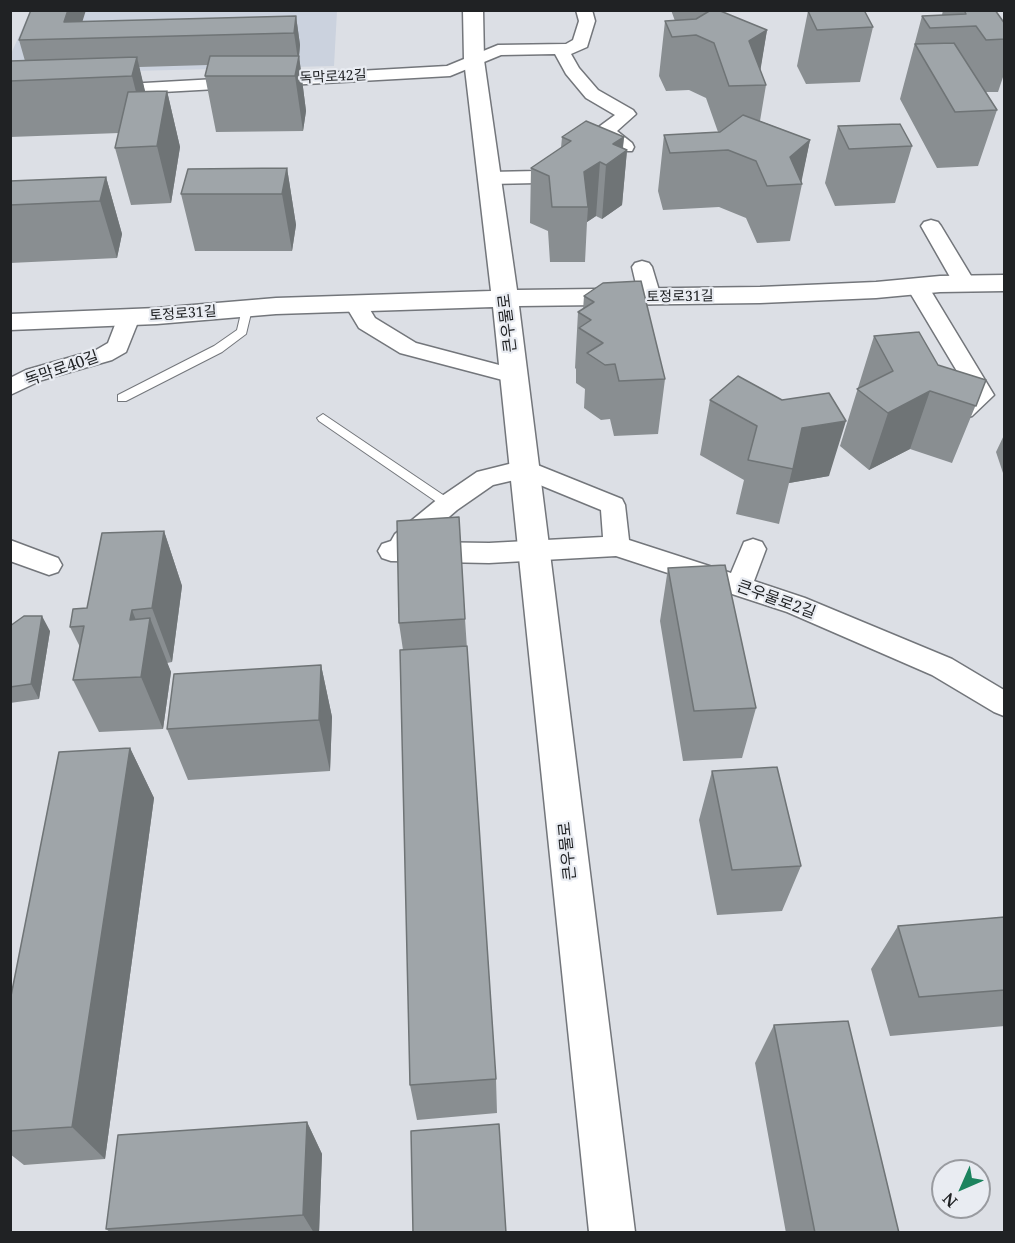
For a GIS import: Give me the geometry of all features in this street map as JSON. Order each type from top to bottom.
[{"type":"street","name":"큰우물로","points":[[473,10],[474,60],[506,298],[612,1233]]},
{"type":"street","points":[[474,60],[498,50],[569,49],[580,43],[587,21],[584,10]]},
{"type":"street","points":[[560,50],[572,70],[592,94],[627,114],[606,130],[616,142],[625,147],[608,156]]},
{"type":"street","name":"독막로42길","points":[[94,90],[450,71],[474,60]]},
{"type":"street","points":[[490,178],[537,177],[582,165]]},
{"type":"street","points":[[931,226],[965,284]]},
{"type":"street","points":[[642,267],[650,297]]},
{"type":"street","name":"토정로31길","points":[[10,322],[355,303],[506,298],[760,295],[1005,283]]},
{"type":"street","points":[[917,286],[983,394],[964,410]]},
{"type":"street","points":[[355,303],[367,323],[408,348],[514,376]]},
{"type":"street","name":"독막로40길","points":[[10,388],[34,375],[104,355],[118,347],[129,317]]},
{"type":"street","points":[[448,504],[486,478],[525,468],[613,505],[617,546]]},
{"type":"street","name":"큰우물로2길","points":[[448,504],[391,551],[534,552],[617,546],[796,605],[942,667],[1005,704]]},
{"type":"street","points":[[739,586],[753,549]]},
{"type":"street","points":[[10,550],[50,565]]},
{"type":"lane","points":[[122,398],[218,348],[242,332],[247,309]]},
{"type":"lane","points":[[323,418],[448,504]]},
{"type":"shaded area","points":[[30,11],[337,11],[334,66],[11,74],[11,54]]},
{"type":"building","points":[[31,10],[68,10],[64,22],[296,16],[294,33],[19,40]]},
{"type":"building","points":[[711,10],[718,10],[767,30],[749,41],[766,85],[729,86],[714,43],[696,35],[672,37],[665,21],[696,19]]},
{"type":"building","points":[[864,10],[873,27],[817,30],[808,11]]},
{"type":"building","points":[[964,10],[995,10],[1005,24],[1005,39],[986,40],[976,26],[930,28],[922,16],[966,14]]},
{"type":"building","points":[[954,43],[997,110],[955,112],[915,44]]},
{"type":"building","points":[[210,56],[299,56],[295,76],[205,76]]},
{"type":"building","points":[[137,57],[132,76],[10,81],[10,61]]},
{"type":"building","points":[[167,91],[157,146],[115,148],[128,92]]},
{"type":"building","points":[[743,115],[810,140],[790,157],[802,184],[767,186],[756,161],[728,150],[670,153],[664,135],[720,132]]},
{"type":"building","points":[[586,121],[624,137],[613,144],[627,150],[606,165],[600,162],[584,172],[588,207],[552,207],[549,176],[531,168],[571,141],[562,137]]},
{"type":"building","points":[[900,124],[912,146],[849,149],[838,126]]},
{"type":"building","points":[[287,168],[282,194],[181,194],[188,169]]},
{"type":"building","points":[[106,177],[100,201],[10,205],[10,181]]},
{"type":"building","points":[[641,281],[665,379],[619,381],[615,364],[605,365],[587,353],[603,343],[579,328],[591,320],[578,312],[594,302],[584,296],[603,283]]},
{"type":"building","points":[[919,332],[938,365],[986,380],[976,406],[930,391],[888,413],[857,389],[893,371],[874,336]]},
{"type":"building","points":[[738,376],[782,400],[829,393],[846,421],[802,428],[793,469],[748,460],[757,426],[710,400]]},
{"type":"building","points":[[459,517],[465,619],[399,623],[397,521]]},
{"type":"building","points":[[164,531],[152,608],[132,610],[130,620],[150,618],[141,677],[73,680],[84,626],[70,627],[73,609],[87,608],[102,533]]},
{"type":"building","points":[[725,565],[756,708],[694,711],[668,568]]},
{"type":"building","points":[[24,616],[42,616],[31,684],[10,687],[10,626]]},
{"type":"building","points":[[467,646],[496,1079],[410,1085],[400,650]]},
{"type":"building","points":[[321,665],[319,720],[167,729],[174,674]]},
{"type":"building","points":[[130,748],[72,1127],[10,1131],[10,1001],[59,752]]},
{"type":"building","points":[[777,767],[801,866],[732,870],[712,771]]},
{"type":"building","points":[[1005,917],[1005,990],[919,997],[898,926]]},
{"type":"building","points":[[848,1021],[899,1233],[815,1233],[774,1025]]},
{"type":"building","points":[[307,1122],[303,1215],[106,1229],[118,1135]]},
{"type":"building","points":[[499,1124],[506,1233],[413,1233],[411,1131]]}]
